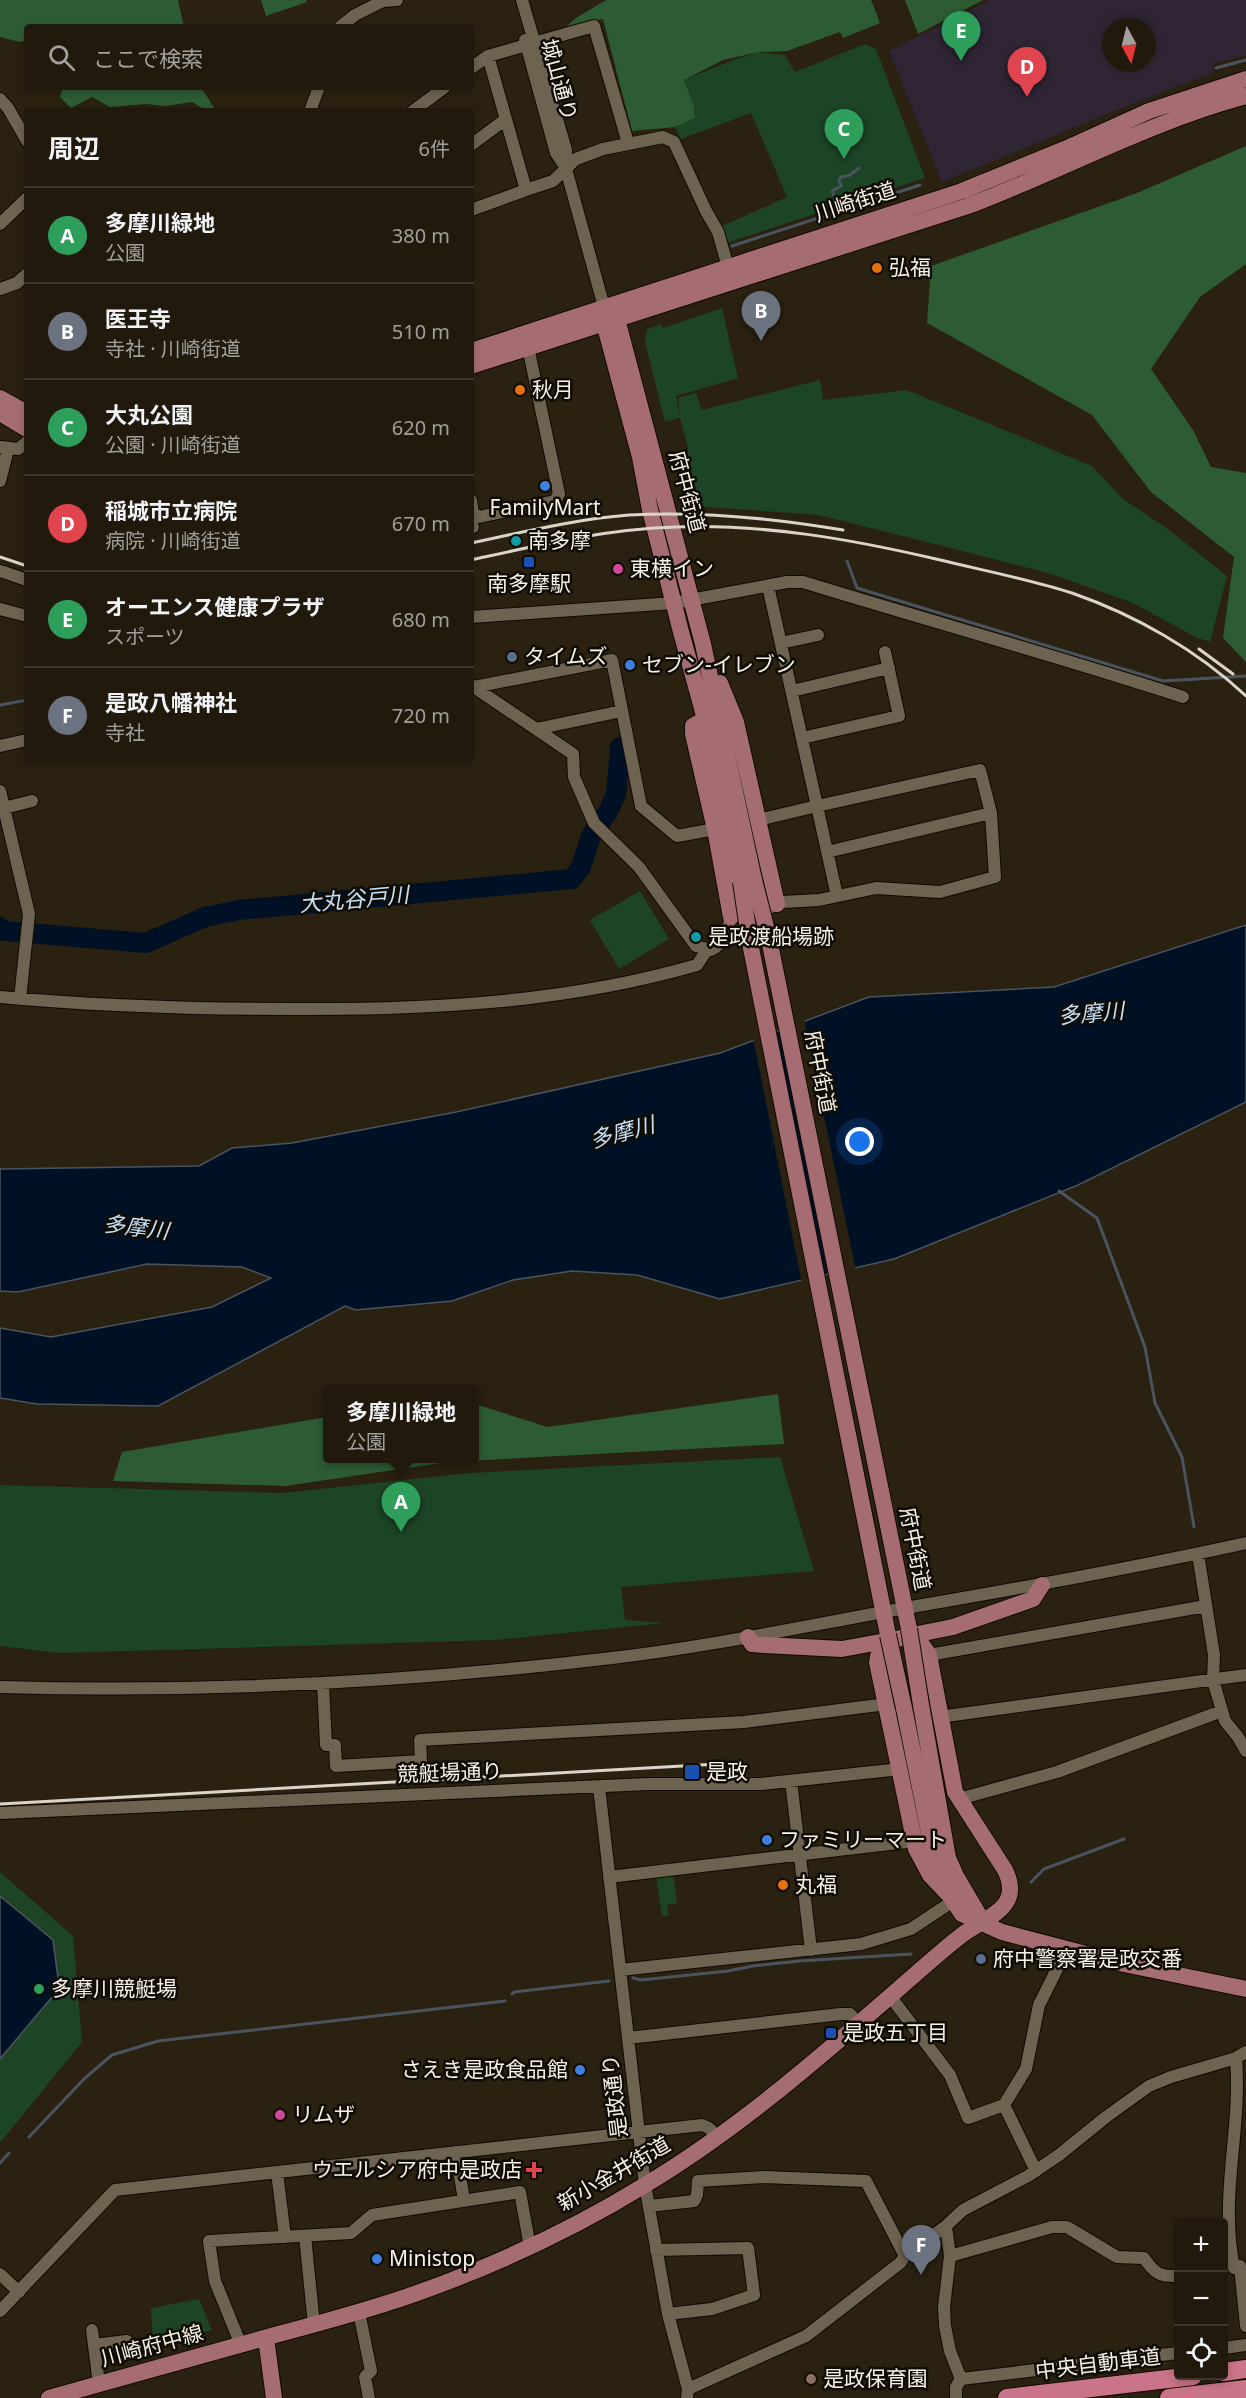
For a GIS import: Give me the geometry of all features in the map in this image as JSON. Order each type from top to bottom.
[{"type":"highway","points":[[1228,2371],[1246,2369]]},
{"type":"highway","name":"中央自動車道","points":[[1007,2398],[1174,2378]]},
{"type":"highway","name":"中央自動車道","points":[[1168,2398],[1246,2389]]},
{"type":"main road","name":"川崎街道","points":[[965,199],[1065,149],[1149,111],[1246,79]]},
{"type":"main road","name":"川崎街道","points":[[474,350],[608,316],[818,246],[1039,178],[1173,119],[1246,96]]},
{"type":"main road","name":"川崎街道","points":[[474,365],[528,347],[728,267],[818,246]]},
{"type":"main road","name":"府中街道","points":[[608,316],[703,644],[748,881],[750,944],[755,972],[879,1596],[913,1706],[948,1858],[983,1922]]},
{"type":"main road","name":"府中街道","points":[[608,316],[650,510],[748,881],[769,939],[776,967],[903,1601],[908,1633],[913,1706],[934,1862],[950,1898],[962,1914],[1002,1932],[1134,1966],[1246,1989]]},
{"type":"main road","points":[[0,398],[24,412]]},
{"type":"main road","points":[[0,413],[24,427]]},
{"type":"main road","points":[[703,644],[736,722],[777,904]]},
{"type":"main road","points":[[705,719],[693,726],[693,734],[715,829],[731,917]]},
{"type":"main road","points":[[748,1637],[752,1644],[764,1646],[842,1649],[859,1646],[908,1633],[953,1627],[1033,1599],[1042,1585]]},
{"type":"main road","points":[[926,1650],[928,1638],[938,1630]]},
{"type":"main road","points":[[908,1633],[926,1650]]},
{"type":"main road","points":[[877,1662],[881,1650],[890,1637]]},
{"type":"main road","points":[[859,1646],[871,1654],[877,1662],[915,1841],[924,1865],[950,1898]]},
{"type":"main road","name":"新小金井街道","points":[[266,2338],[359,2312],[442,2284],[530,2247],[645,2185],[718,2138],[793,2081],[956,1940],[1004,1905],[1010,1893],[1010,1882],[1005,1870],[955,1792],[926,1650]]},
{"type":"main road","points":[[266,2338],[274,2398]]},
{"type":"main road","name":"川崎府中線","points":[[49,2398],[266,2338]]},
{"type":"street","points":[[344,24],[355,15],[384,1],[397,0]]},
{"type":"street","name":"城山通り","points":[[513,0],[530,44]]},
{"type":"street","name":"城山通り","points":[[522,0],[556,153],[566,169],[608,316]]},
{"type":"street","points":[[474,66],[488,56],[594,26],[628,143]]},
{"type":"street","points":[[488,56],[526,190]]},
{"type":"street","points":[[310,108],[318,90]]},
{"type":"street","points":[[417,108],[441,90]]},
{"type":"street","points":[[0,99],[24,136]]},
{"type":"street","points":[[474,143],[506,120]]},
{"type":"street","points":[[474,209],[553,181],[576,159],[603,149],[663,137],[674,141],[718,232],[728,267]]},
{"type":"street","points":[[0,224],[24,201]]},
{"type":"street","points":[[0,289],[17,283],[24,277]]},
{"type":"street","points":[[474,513],[479,517],[555,501],[559,494],[528,347]]},
{"type":"street","points":[[0,481],[4,448],[18,448],[24,444]]},
{"type":"street","points":[[0,571],[24,579]]},
{"type":"street","points":[[474,617],[674,603],[787,582],[803,582],[1184,697]]},
{"type":"street","points":[[768,586],[837,896]]},
{"type":"street","points":[[0,609],[24,615]]},
{"type":"street","points":[[781,643],[818,634]]},
{"type":"street","points":[[802,738],[899,716],[885,652]]},
{"type":"street","points":[[474,686],[612,660],[642,806],[677,836],[715,829]]},
{"type":"street","points":[[792,691],[889,668]]},
{"type":"street","points":[[474,687],[573,754],[574,777],[598,826],[639,867],[696,946],[707,950]]},
{"type":"street","points":[[536,729],[622,711]]},
{"type":"street","points":[[0,746],[24,741]]},
{"type":"street","points":[[0,998],[212,1009],[422,1008],[534,996],[626,982],[697,965],[707,950],[724,941],[731,917],[770,908],[777,904],[876,888],[940,892],[995,877],[991,813],[981,770],[758,820]]},
{"type":"street","points":[[0,791],[2,808],[29,914],[20,999]]},
{"type":"street","points":[[2,808],[32,801]]},
{"type":"street","points":[[827,852],[991,813]]},
{"type":"street","points":[[0,1687],[146,1688],[323,1684],[480,1672],[604,1659],[883,1613],[903,1601],[1042,1585],[1246,1543]]},
{"type":"street","points":[[1198,1554],[1214,1655],[1213,1680],[1225,1721],[1246,1751]]},
{"type":"street","points":[[926,1650],[1206,1606]]},
{"type":"street","points":[[939,1717],[1246,1676]]},
{"type":"street","points":[[323,1684],[326,1745],[334,1745],[336,1766],[421,1761],[420,1740],[744,1722],[887,1704]]},
{"type":"street","points":[[959,1799],[1057,1772],[1222,1711]]},
{"type":"street","name":"競艇場通り","points":[[0,1813],[648,1784],[752,1784],[901,1769]]},
{"type":"street","points":[[791,1781],[811,1950]]},
{"type":"street","name":"是政通り","points":[[598,1787],[645,2185],[668,2314],[688,2394]]},
{"type":"street","points":[[609,1877],[915,1841]]},
{"type":"street","points":[[620,1970],[861,1944],[911,1929],[950,1898]]},
{"type":"street","points":[[890,1996],[950,2075],[968,2118],[1004,2105],[1026,2069],[1039,2006],[1057,1969],[1063,1949]]},
{"type":"street","points":[[628,2038],[841,2014],[850,2014],[858,2023]]},
{"type":"street","points":[[688,2394],[806,2336],[900,2263],[905,2256],[946,2226],[963,2210],[1036,2170],[1149,2086],[1241,2055],[1228,2198],[1230,2249],[1246,2318]]},
{"type":"street","points":[[1004,2105],[1036,2170]]},
{"type":"street","points":[[0,2311],[115,2190],[702,2125],[709,2128],[718,2138]]},
{"type":"street","points":[[456,2152],[464,2200]]},
{"type":"street","points":[[278,2172],[285,2237]]},
{"type":"street","points":[[649,2206],[694,2201],[698,2181],[764,2177],[866,2181],[905,2256]]},
{"type":"street","points":[[241,2345],[215,2281],[209,2241],[351,2233],[372,2215],[520,2192],[530,2247]]},
{"type":"street","points":[[946,2226],[950,2256],[944,2307],[945,2326],[950,2351],[961,2379]]},
{"type":"street","points":[[950,2256],[1052,2226],[1067,2227],[1117,2257],[1144,2258],[1152,2270],[1159,2275],[1174,2276]]},
{"type":"street","points":[[305,2236],[314,2325]]},
{"type":"street","points":[[656,2250],[748,2248],[754,2295],[712,2309],[668,2314]]},
{"type":"street","points":[[0,2274],[19,2292]]},
{"type":"street","points":[[0,2296],[19,2292]]},
{"type":"street","points":[[359,2312],[371,2372],[365,2377],[369,2398]]},
{"type":"street","points":[[92,2330],[99,2384]]},
{"type":"street","points":[[94,2345],[127,2341]]},
{"type":"street","points":[[1228,2347],[1246,2345]]},
{"type":"street","points":[[961,2379],[1174,2354]]},
{"type":"street","points":[[956,2398],[956,2387],[961,2379]]},
{"type":"shaded area","points":[[991,0],[1246,0],[1246,55],[1212,64],[1214,72],[942,182],[889,51]]},
{"type":"green space","points":[[0,0],[178,0],[183,24],[24,24],[24,41],[0,37]]},
{"type":"green space","points":[[261,0],[306,0],[307,2],[266,16]]},
{"type":"green space","points":[[606,0],[871,0],[880,23],[843,38],[840,32],[787,51],[759,52],[723,60],[684,80],[694,106],[695,118],[675,127],[632,131],[603,19],[567,26]]},
{"type":"green space","points":[[905,0],[983,0],[918,34]]},
{"type":"green space","points":[[865,44],[876,49],[925,178],[727,243],[720,227],[787,197],[751,113],[681,139],[675,127],[695,118],[694,106],[684,80],[759,52],[785,55],[795,72]]},
{"type":"green space","points":[[62,90],[203,90],[214,108],[202,108],[192,102],[166,106],[146,104],[110,107],[92,97],[71,108],[60,97]]},
{"type":"green space","points":[[1246,146],[1246,264],[1200,297],[1151,369],[1193,430],[1211,467],[1246,473],[1246,662],[1223,638],[1234,557],[1151,492],[1092,415],[927,323],[931,266],[1137,193]]},
{"type":"green space","points":[[722,308],[738,378],[676,396],[680,418],[665,422],[645,342],[647,329],[661,324],[663,328]]},
{"type":"green space","points":[[820,380],[823,400],[907,390],[1092,466],[1123,499],[1168,529],[1227,576],[1210,642],[1195,637],[1133,603],[1051,574],[819,515],[692,506],[687,466],[688,448],[680,418],[678,398],[696,393],[702,410]]},
{"type":"green space","points":[[640,891],[669,939],[619,969],[590,920]]},
{"type":"green space","points":[[778,1394],[784,1444],[479,1460],[479,1405],[548,1427]]},
{"type":"green space","points":[[323,1418],[323,1463],[441,1463],[285,1486],[113,1481],[122,1452]]},
{"type":"green space","points":[[780,1457],[814,1571],[621,1587],[625,1620],[664,1623],[495,1640],[59,1653],[0,1646],[0,1485],[282,1493],[470,1473]]},
{"type":"green space","name":"多摩川競艇場","points":[[0,1872],[73,1936],[82,2042],[0,2143]]},
{"type":"green space","points":[[673,1874],[677,1903],[667,1905],[669,1915],[662,1916],[656,1876]]},
{"type":"green space","points":[[199,2299],[212,2330],[153,2346],[151,2308]]},
{"type":"water","name":"多摩川","points":[[1246,925],[1246,1102],[1078,1185],[894,1259],[720,1299],[637,1275],[572,1271],[513,1280],[452,1301],[356,1310],[345,1306],[158,1406],[37,1404],[0,1398],[0,1328],[51,1337],[212,1307],[271,1278],[242,1267],[147,1264],[18,1292],[0,1291],[0,1169],[199,1166],[232,1148],[292,1143],[456,1112],[720,1053],[869,997],[1054,987]]},
{"type":"water","points":[[0,1896],[53,1940],[59,1986],[0,2059]]},
{"type":"pier","points":[[804,1019],[856,1271],[830,1277],[781,1027]]},
{"type":"pier","points":[[775,1029],[825,1278],[802,1284],[753,1037]]},
{"type":"waterway","points":[[1216,68],[1246,60]]},
{"type":"waterway","points":[[840,210],[832,191],[841,186],[839,180],[841,177],[850,175],[859,168]]},
{"type":"waterway","points":[[732,246],[920,185]]},
{"type":"waterway","points":[[847,561],[857,588],[1163,681],[1246,676]]},
{"type":"waterway","points":[[0,705],[24,701]]},
{"type":"waterway","name":"大丸谷戸川","points":[[0,927],[5,931],[146,943],[205,917],[239,910],[572,879],[581,867],[591,836],[609,810],[616,794],[620,747]]},
{"type":"waterway","points":[[1059,1191],[1097,1218],[1145,1347],[1155,1403],[1182,1457],[1194,1527]]},
{"type":"waterway","points":[[1031,1882],[1044,1869],[1124,1839]]},
{"type":"waterway","points":[[633,1978],[641,1980],[799,1961],[911,1954]]},
{"type":"waterway","points":[[512,1994],[609,1981]]},
{"type":"waterway","points":[[29,2137],[85,2078],[112,2055],[158,2041],[505,2001]]},
{"type":"waterway","points":[[0,2163],[9,2153]]},
{"type":"railway","points":[[474,542],[550,526],[629,515],[656,514],[736,516],[843,530]]},
{"type":"railway","points":[[474,559],[573,539],[650,528],[742,528],[839,539],[1021,579],[1096,602],[1142,623],[1186,649],[1246,696]]},
{"type":"railway","points":[[0,557],[24,565]]},
{"type":"railway","points":[[1199,649],[1233,674]]},
{"type":"railway","points":[[0,1804],[736,1763]]},
{"type":"place","name":"オーエンス健康プラザ","points":[[961,61]]},
{"type":"place","name":"稲城市立病院","points":[[1027,97]]},
{"type":"place","name":"大丸公園","points":[[844,159]]},
{"type":"place","name":"弘福","points":[[877,268]]},
{"type":"place","name":"医王寺","points":[[761,341]]},
{"type":"place","name":"秋月","points":[[520,390]]},
{"type":"place","name":"FamilyMart","points":[[545,486]]},
{"type":"place","name":"南多摩","points":[[516,541]]},
{"type":"place","name":"南多摩駅","points":[[529,562]]},
{"type":"place","name":"東横イン","points":[[618,569]]},
{"type":"place","name":"タイムズ","points":[[512,657]]},
{"type":"place","name":"セブン-イレブン","points":[[630,665]]},
{"type":"place","name":"是政渡船場跡","points":[[696,937]]},
{"type":"place","name":"多摩川緑地","points":[[401,1532]]},
{"type":"place","name":"是政","points":[[692,1772]]},
{"type":"place","name":"ファミリーマート","points":[[767,1840]]},
{"type":"place","name":"丸福","points":[[783,1885]]},
{"type":"place","name":"府中警察署是政交番","points":[[981,1959]]},
{"type":"place","name":"多摩川競艇場","points":[[39,1989]]},
{"type":"place","name":"是政五丁目","points":[[831,2033]]},
{"type":"place","name":"さえき是政食品館","points":[[580,2070]]},
{"type":"place","name":"リムザ","points":[[280,2115]]},
{"type":"place","name":"ウエルシア府中是政店","points":[[534,2170]]},
{"type":"place","name":"Ministop","points":[[377,2259]]},
{"type":"place","name":"是政八幡神社","points":[[921,2275]]},
{"type":"place","name":"是政保育園","points":[[811,2379]]}]
